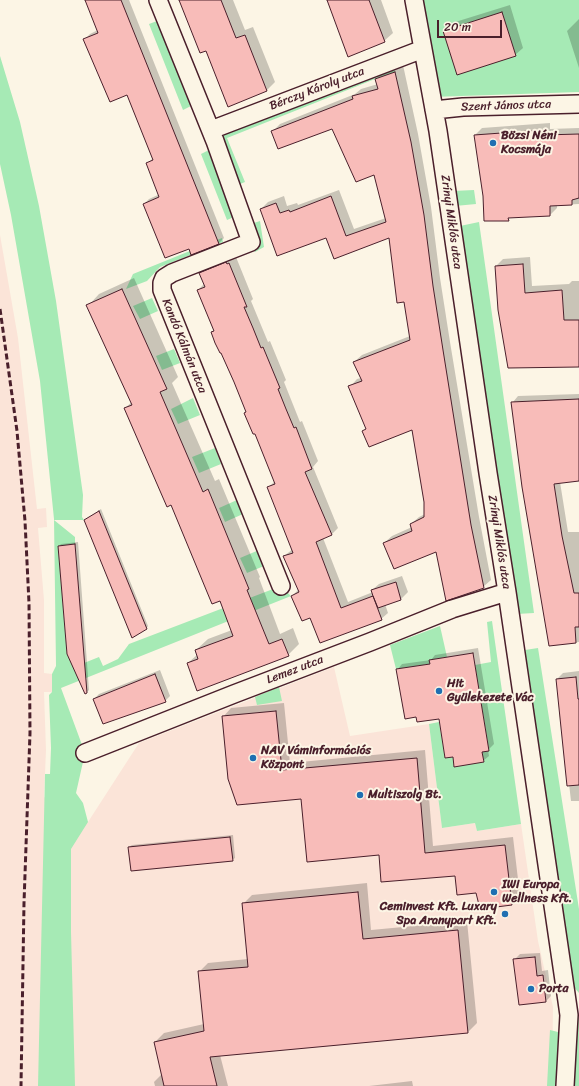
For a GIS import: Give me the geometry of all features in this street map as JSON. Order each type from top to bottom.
[{"type":"street","name":"Kandó Kálmán utca","points":[[158,0],[211,130],[251,242],[172,273],[164,278],[162,290],[281,586]]},
{"type":"street","name":"Zrínyi Miklós utca","points":[[414,0],[434,110],[488,473],[574,1015],[566,1086]]},
{"type":"street","name":"Bérczy Károly utca","points":[[211,130],[423,50]]},
{"type":"street","name":"Szent János utca","points":[[434,110],[463,107],[579,104]]},
{"type":"street","name":"Lemez utca","points":[[85,753],[452,609],[507,592]]},
{"type":"shaded area","points":[[0,235],[18,338],[37,509],[46,508],[47,527],[38,528],[44,600],[44,673],[52,674],[52,692],[44,692],[46,750],[44,797],[88,822],[139,743],[334,667],[350,736],[429,724],[442,828],[475,823],[477,831],[521,824],[538,941],[553,1007],[552,1086],[0,1086]]},
{"type":"green space","points":[[414,0],[579,0],[579,92],[432,97]]},
{"type":"green space","points":[[157,21],[191,106],[183,110],[149,24]]},
{"type":"green space","points":[[0,56],[20,122],[39,206],[56,301],[83,495],[82,517],[84,520],[54,520],[40,381],[11,215],[0,164]]},
{"type":"green space","points":[[394,67],[395,72],[227,138],[245,182],[240,184],[220,134]]},
{"type":"green space","points":[[209,150],[234,217],[227,220],[201,154]]},
{"type":"green space","points":[[474,190],[476,204],[455,206],[453,191]]},
{"type":"green space","points":[[260,221],[264,247],[255,252],[254,250],[258,242],[254,223]]},
{"type":"green space","points":[[479,222],[534,613],[517,614],[460,226]]},
{"type":"green space","points":[[222,238],[223,242],[160,267],[147,281],[126,289],[133,274]]},
{"type":"green space","points":[[152,298],[158,311],[140,319],[133,306]]},
{"type":"green space","points":[[174,349],[180,363],[162,370],[156,356]]},
{"type":"green space","points":[[193,398],[200,415],[178,424],[171,409]]},
{"type":"green space","points":[[215,448],[221,464],[199,473],[192,457]]},
{"type":"green space","points":[[237,500],[243,514],[225,522],[219,508]]},
{"type":"green space","points":[[54,520],[75,537],[75,544],[58,546],[67,654],[74,667],[99,657],[103,666],[118,659],[129,644],[281,586],[291,596],[61,688],[85,753],[76,793],[83,803],[88,822],[71,849],[71,932],[75,1086],[38,1086],[45,774],[50,774],[51,748],[49,695],[52,692],[52,674],[56,666]]},
{"type":"green space","points":[[259,550],[264,566],[247,573],[240,558]]},
{"type":"green space","points":[[492,621],[521,824],[477,831],[475,823],[442,828],[429,724],[439,722],[445,758],[453,757],[454,767],[484,762],[482,752],[489,750],[475,665],[491,662],[487,622]]},
{"type":"green space","points":[[440,626],[447,657],[429,660],[430,664],[396,669],[390,645]]},
{"type":"green space","points":[[538,648],[579,909],[579,993],[573,986],[525,650]]},
{"type":"green space","points":[[279,687],[282,701],[257,705],[255,697]]},
{"type":"green space","points":[[569,1015],[579,1015],[579,1086],[565,1086]]},
{"type":"green space","points":[[550,1030],[558,1032],[561,1039],[559,1086],[547,1086]]},
{"type":"building","points":[[85,0],[121,0],[219,244],[191,255],[189,249],[165,258],[143,204],[159,197],[146,163],[153,160],[127,95],[110,102],[83,39],[98,33]]},
{"type":"building","points":[[179,0],[221,0],[236,38],[245,35],[267,91],[228,107],[206,51],[200,53]]},
{"type":"building","points":[[327,0],[369,0],[385,42],[348,57]]},
{"type":"building","points":[[502,12],[516,56],[457,75],[443,31]]},
{"type":"building","points":[[395,72],[411,142],[424,215],[433,286],[471,525],[484,588],[446,601],[436,552],[394,569],[383,543],[412,531],[410,524],[424,517],[424,502],[412,430],[369,447],[362,431],[366,429],[348,386],[362,381],[353,362],[410,340],[404,302],[397,303],[389,238],[334,259],[326,238],[277,256],[260,209],[276,203],[280,213],[289,210],[290,212],[331,196],[346,236],[386,222],[374,175],[356,182],[332,129],[278,149],[271,131],[353,99],[352,96],[378,89],[375,79]]},
{"type":"building","points":[[543,130],[543,135],[579,134],[579,198],[572,200],[572,205],[550,206],[550,216],[508,218],[509,221],[484,221],[483,196],[474,135]]},
{"type":"building","points":[[226,262],[227,264],[229,263],[247,307],[244,307],[261,348],[263,347],[280,388],[278,389],[286,409],[294,428],[296,427],[312,469],[305,472],[332,535],[316,542],[341,608],[373,596],[382,620],[320,643],[310,618],[302,621],[291,596],[299,592],[283,556],[293,553],[267,487],[275,484],[255,434],[253,434],[244,413],[246,412],[234,382],[215,343],[211,332],[214,331],[197,290],[205,287],[199,273]]},
{"type":"building","points":[[523,264],[525,293],[562,290],[564,320],[579,320],[579,367],[508,368],[498,310],[495,266]]},
{"type":"building","points":[[122,289],[167,389],[160,392],[203,492],[208,489],[249,589],[247,590],[269,644],[282,639],[289,656],[197,691],[187,663],[198,659],[195,650],[233,636],[220,601],[212,604],[171,505],[167,507],[124,408],[132,405],[86,305]]},
{"type":"building","points":[[579,399],[579,481],[554,484],[562,536],[574,593],[579,593],[579,627],[575,627],[576,643],[549,646],[522,487],[511,402]]},
{"type":"building","points":[[99,511],[147,629],[132,638],[84,520]]},
{"type":"building","points":[[75,544],[87,693],[85,694],[67,654],[58,546]]},
{"type":"building","points":[[396,582],[401,600],[378,608],[371,590]]},
{"type":"building","name":"Hit Gyülekezete Vác","points":[[473,653],[489,751],[482,752],[484,762],[454,767],[453,757],[445,758],[439,719],[417,722],[416,717],[405,719],[396,669],[430,664],[429,660]]},
{"type":"building","points":[[155,674],[166,702],[103,724],[93,699]]},
{"type":"building","points":[[576,677],[579,699],[579,785],[567,786],[556,679]]},
{"type":"building","points":[[276,711],[282,770],[417,758],[425,853],[505,845],[512,905],[480,909],[476,893],[457,895],[455,876],[381,882],[379,855],[307,862],[301,799],[237,805],[228,779],[222,716]]},
{"type":"building","points":[[230,837],[233,861],[131,871],[128,847]]},
{"type":"building","points":[[358,892],[363,939],[458,930],[468,1033],[210,1057],[217,1086],[164,1086],[154,1042],[204,1031],[198,971],[248,967],[242,903]]},
{"type":"building","name":"Porta","points":[[535,957],[537,976],[543,975],[546,1002],[519,1005],[513,959]]},
{"type":"railway","points":[[0,309],[17,431],[25,521],[29,603],[30,733],[24,903],[21,1086]]},
{"type":"place","name":"Bözsi Néni Kocsmája","points":[[493,143]]},
{"type":"place","name":"Hit Gyülekezete Vác","points":[[439,691]]},
{"type":"place","name":"NAV Váminformációs Központ","points":[[253,758]]},
{"type":"place","name":"Multiszolg Bt.","points":[[360,795]]},
{"type":"place","name":"IWI Europa Wellness Kft.","points":[[494,892]]},
{"type":"place","name":"Ceminvest Kft. Luxary Spa Aranypart Kft.","points":[[505,914]]},
{"type":"place","name":"Porta","points":[[531,989]]}]
